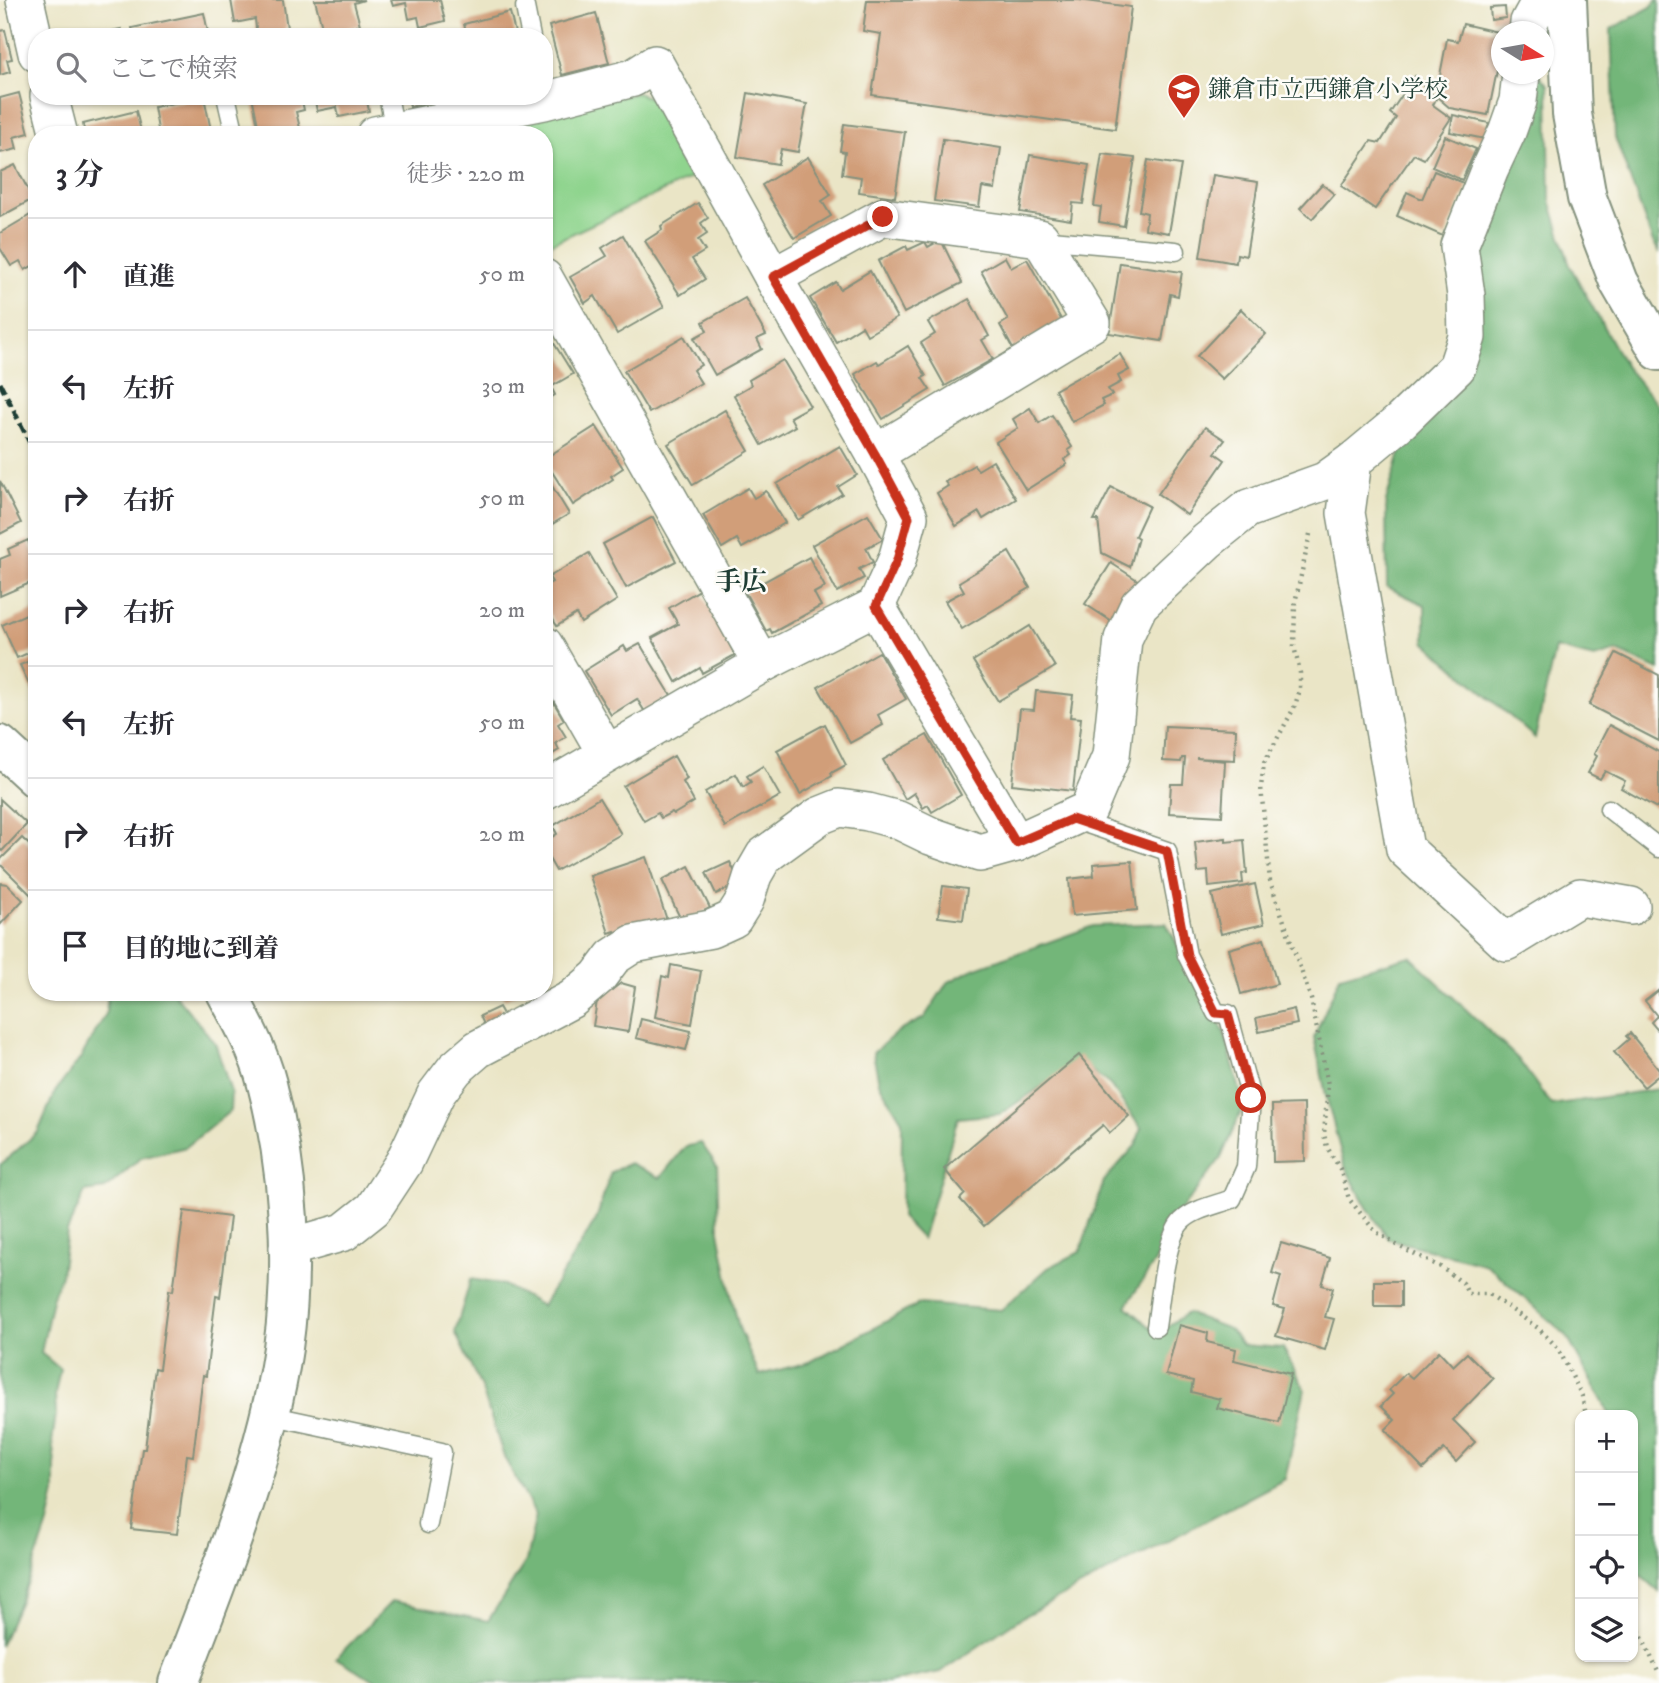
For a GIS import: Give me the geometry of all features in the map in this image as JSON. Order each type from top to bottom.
[{"type":"street","points":[[25,0],[31,28]]},
{"type":"street","points":[[1530,21],[1541,0]]},
{"type":"street","points":[[1567,0],[1573,114],[1587,198],[1619,282],[1659,351]]},
{"type":"street","points":[[553,96],[633,78],[655,64],[909,517],[897,560],[876,606],[762,664],[553,785]]},
{"type":"street","points":[[288,1248],[344,1232],[373,1209],[404,1162],[436,1094],[455,1069],[478,1049],[572,999],[598,977],[613,957],[633,944],[711,929],[733,919],[745,900],[753,875],[764,856],[820,816],[839,808],[868,812],[898,820],[931,836],[979,853],[1016,843],[1088,810],[1111,756],[1123,639],[1139,605],[1207,541],[1247,509],[1339,471],[1401,421],[1457,367],[1467,337],[1466,295],[1459,246],[1507,132],[1518,101],[1520,84]]},
{"type":"street","points":[[52,105],[57,126]]},
{"type":"street","points":[[463,126],[523,105]]},
{"type":"street","points":[[386,120],[449,126]]},
{"type":"street","points":[[773,277],[883,217],[1040,239],[1092,323],[875,454]]},
{"type":"street","points":[[553,294],[762,664]]},
{"type":"street","points":[[1339,471],[1405,849],[1506,942],[1580,897],[1631,906]]},
{"type":"street","points":[[876,606],[1016,843]]},
{"type":"street","points":[[553,661],[606,753]]},
{"type":"street","points":[[0,745],[28,771]]},
{"type":"street","points":[[177,1683],[208,1604],[248,1487],[269,1415],[283,1348],[288,1248],[280,1149],[267,1082],[231,1001]]},
{"type":"lane","points":[[526,6],[530,28]]},
{"type":"lane","points":[[228,105],[233,126]]},
{"type":"lane","points":[[1040,239],[1176,251]]},
{"type":"lane","points":[[1609,808],[1659,848]]},
{"type":"lane","points":[[1072,819],[1167,851],[1187,955],[1216,1013],[1228,1014],[1251,1098],[1246,1167],[1232,1199],[1205,1208],[1181,1222],[1170,1240],[1156,1327]]},
{"type":"lane","points":[[269,1415],[442,1452],[428,1524]]},
{"type":"path","points":[[1339,471],[1305,551],[1295,603],[1294,646],[1300,673],[1300,690],[1294,708],[1264,763],[1261,787],[1270,881],[1311,999],[1324,1062],[1328,1086],[1324,1134],[1327,1147],[1340,1169],[1349,1199],[1375,1231],[1438,1266],[1463,1283],[1468,1294],[1489,1294],[1538,1328],[1558,1348],[1582,1396],[1585,1410]]},
{"type":"path","points":[[1638,1629],[1659,1674]]},
{"type":"green space","points":[[1657,0],[1659,251],[1652,240],[1615,137],[1611,29],[1651,7]]},
{"type":"green space","points":[[1534,84],[1547,84],[1550,200],[1570,266],[1625,366],[1659,406],[1659,670],[1617,651],[1594,658],[1555,648],[1535,738],[1425,642],[1425,605],[1387,587],[1386,501],[1408,426],[1454,378],[1469,247]]},
{"type":"green space","points":[[637,93],[651,98],[695,176],[553,243],[553,126],[489,126]]},
{"type":"green space","points":[[1166,923],[1224,1032],[1244,1105],[1221,1158],[1181,1210],[1167,1243],[1126,1306],[1157,1333],[1187,1313],[1229,1329],[1242,1345],[1283,1348],[1305,1389],[1285,1479],[1022,1617],[940,1672],[887,1683],[380,1683],[336,1658],[392,1601],[488,1621],[526,1561],[536,1515],[504,1457],[481,1387],[455,1332],[471,1279],[504,1285],[542,1306],[596,1220],[611,1172],[630,1163],[660,1178],[685,1147],[701,1143],[717,1166],[719,1231],[730,1290],[739,1328],[759,1375],[810,1362],[919,1304],[1001,1310],[1048,1268],[1080,1252],[1104,1181],[1136,1145],[1141,1128],[1110,1085],[1087,1067],[1056,1077],[1000,1114],[958,1118],[922,1239],[901,1217],[902,1121],[879,1083],[873,1053],[897,1032],[924,1018],[947,983],[971,970],[1093,926]]},
{"type":"green space","points":[[1410,956],[1518,1059],[1551,1105],[1659,1089],[1659,1592],[1638,1573],[1638,1410],[1607,1410],[1566,1335],[1487,1265],[1389,1239],[1368,1209],[1344,1165],[1314,1037],[1340,976]]},
{"type":"green space","points":[[107,1001],[180,1001],[215,1043],[231,1092],[230,1111],[186,1147],[141,1158],[105,1189],[85,1192],[67,1231],[61,1275],[52,1299],[41,1353],[60,1369],[55,1394],[56,1414],[52,1442],[55,1493],[48,1524],[27,1585],[0,1646],[0,1165],[38,1132],[55,1092],[80,1059],[106,1014]]},
{"type":"building","points":[[231,0],[283,0],[287,28],[256,28],[255,19],[235,23]]},
{"type":"building","points":[[315,0],[364,0],[354,3],[360,25],[322,28]]},
{"type":"building","points":[[391,0],[440,0],[445,21],[420,27],[418,17],[409,19],[406,3],[393,6]]},
{"type":"building","points":[[867,0],[1079,0],[1131,7],[1115,129],[872,95],[881,34],[863,31]]},
{"type":"building","points":[[1505,7],[1506,18],[1491,20],[1490,8]]},
{"type":"building","points":[[510,12],[514,28],[465,28],[464,24]]},
{"type":"building","points":[[204,13],[207,28],[132,28]]},
{"type":"building","points":[[596,13],[609,63],[562,75],[553,41],[553,28],[549,26]]},
{"type":"building","points":[[1463,24],[1491,30],[1491,84],[1494,84],[1488,115],[1450,108],[1436,96],[1447,39],[1458,41]]},
{"type":"building","points":[[5,30],[12,59],[7,60],[10,72],[0,75],[0,31]]},
{"type":"building","points":[[1415,76],[1436,99],[1433,105],[1451,118],[1424,159],[1414,154],[1375,209],[1341,186],[1371,141],[1380,143],[1396,118],[1390,113]]},
{"type":"building","points":[[19,93],[28,133],[14,137],[17,149],[0,153],[0,98]]},
{"type":"building","points":[[748,93],[807,104],[798,152],[781,149],[778,164],[737,157]]},
{"type":"building","points":[[206,105],[210,126],[157,126],[154,107]]},
{"type":"building","points":[[254,105],[303,105],[304,110],[296,112],[300,126],[258,126]]},
{"type":"building","points":[[316,105],[368,105],[369,111],[339,117],[337,107],[317,111]]},
{"type":"building","points":[[136,111],[140,126],[83,126]]},
{"type":"building","points":[[1453,115],[1489,123],[1485,139],[1450,132]]},
{"type":"building","points":[[844,124],[905,132],[895,197],[859,192],[861,177],[842,174],[845,152],[840,151]]},
{"type":"building","points":[[1445,136],[1476,149],[1462,180],[1432,167]]},
{"type":"building","points":[[943,139],[1001,148],[995,189],[982,187],[979,207],[934,201]]},
{"type":"building","points":[[1102,154],[1135,158],[1124,226],[1099,222],[1101,207],[1094,206]]},
{"type":"building","points":[[1030,155],[1089,165],[1083,204],[1073,203],[1071,220],[1020,212]]},
{"type":"building","points":[[808,157],[831,195],[822,201],[831,216],[794,238],[762,185]]},
{"type":"building","points":[[1148,160],[1181,165],[1169,233],[1145,229],[1147,213],[1139,211]]},
{"type":"building","points":[[15,165],[28,190],[28,202],[0,217],[0,172]]},
{"type":"building","points":[[1434,171],[1468,185],[1445,237],[1397,216],[1407,192],[1422,199]]},
{"type":"building","points":[[1213,175],[1258,182],[1246,256],[1237,254],[1236,263],[1200,257]]},
{"type":"building","points":[[1322,184],[1334,194],[1312,219],[1300,208]]},
{"type":"building","points":[[698,203],[708,218],[701,223],[707,234],[698,240],[705,251],[692,259],[705,279],[680,295],[645,241],[662,230],[661,226]]},
{"type":"building","points":[[28,216],[28,268],[25,270],[20,261],[11,266],[0,248],[0,233]]},
{"type":"building","points":[[623,235],[664,307],[617,334],[595,296],[585,303],[570,277],[607,256],[602,248]]},
{"type":"building","points":[[941,240],[962,283],[904,313],[878,261],[906,246],[908,250],[925,242],[928,247]]},
{"type":"building","points":[[1005,257],[1011,268],[1027,259],[1062,321],[1013,349],[1000,325],[1008,320],[981,271]]},
{"type":"building","points":[[1120,263],[1182,272],[1178,296],[1170,294],[1162,341],[1109,333]]},
{"type":"building","points":[[870,271],[897,318],[867,335],[862,326],[836,342],[810,298],[836,282],[840,289]]},
{"type":"building","points":[[745,298],[766,335],[757,339],[762,349],[715,375],[694,338],[707,331],[703,322]]},
{"type":"building","points":[[969,299],[989,336],[982,340],[993,359],[945,386],[921,343],[935,334],[928,322]]},
{"type":"building","points":[[1241,309],[1266,334],[1222,379],[1197,356]]},
{"type":"building","points":[[684,336],[701,365],[693,370],[701,383],[649,413],[624,371]]},
{"type":"building","points":[[553,342],[573,374],[553,386]]},
{"type":"building","points":[[908,346],[926,376],[922,378],[930,390],[883,419],[855,374],[877,361],[879,364]]},
{"type":"building","points":[[1120,354],[1129,370],[1118,376],[1121,382],[1108,389],[1112,395],[1101,400],[1104,405],[1072,422],[1055,390]]},
{"type":"building","points":[[783,360],[810,406],[790,417],[795,426],[762,445],[734,395],[751,385],[749,380]]},
{"type":"building","points":[[1030,408],[1039,423],[1052,415],[1072,447],[1068,450],[1071,455],[1064,460],[1067,464],[1026,490],[996,442],[1018,428],[1013,419]]},
{"type":"building","points":[[725,410],[749,451],[693,485],[668,444]]},
{"type":"building","points":[[596,426],[623,468],[611,476],[613,479],[573,505],[553,473],[553,453]]},
{"type":"building","points":[[1205,427],[1225,440],[1215,453],[1225,460],[1187,515],[1158,494]]},
{"type":"building","points":[[840,446],[857,475],[838,487],[842,494],[798,520],[777,484]]},
{"type":"building","points":[[993,461],[1016,499],[983,519],[979,512],[956,526],[937,493],[948,486],[945,482],[974,465],[978,470]]},
{"type":"building","points":[[0,481],[21,523],[0,534]]},
{"type":"building","points":[[1111,487],[1149,506],[1135,536],[1138,538],[1130,567],[1102,553],[1098,520],[1094,520]]},
{"type":"building","points":[[553,488],[569,514],[553,524]]},
{"type":"building","points":[[748,488],[754,498],[766,491],[785,523],[742,548],[737,539],[722,548],[703,515]]},
{"type":"building","points":[[868,514],[883,539],[866,548],[873,562],[859,569],[864,578],[837,592],[812,545]]},
{"type":"building","points":[[653,517],[676,561],[626,588],[603,544]]},
{"type":"building","points":[[28,540],[28,584],[0,596],[0,559],[10,555],[8,549]]},
{"type":"building","points":[[1009,552],[1030,588],[962,629],[945,601],[964,591],[959,582]]},
{"type":"building","points":[[589,553],[617,600],[581,623],[576,614],[557,626],[553,620],[553,575]]},
{"type":"building","points":[[809,557],[825,587],[814,593],[821,606],[772,633],[770,629],[766,631],[745,592]]},
{"type":"building","points":[[1111,563],[1142,583],[1116,624],[1085,604]]},
{"type":"building","points":[[700,590],[735,655],[702,673],[700,668],[676,682],[652,638],[678,624],[669,608]]},
{"type":"building","points":[[28,613],[28,653],[17,658],[2,625]]},
{"type":"building","points":[[1030,626],[1055,667],[998,701],[973,661]]},
{"type":"building","points":[[640,644],[671,695],[645,712],[637,699],[611,715],[584,671],[624,646],[627,651]]},
{"type":"building","points":[[879,652],[906,699],[878,715],[883,725],[850,743],[818,687]]},
{"type":"building","points":[[1616,653],[1659,675],[1659,741],[1589,705]]},
{"type":"building","points":[[28,662],[28,682],[20,665]]},
{"type":"building","points":[[1036,691],[1073,695],[1070,717],[1081,718],[1073,791],[1012,784],[1020,709],[1034,710]]},
{"type":"building","points":[[553,701],[564,720],[558,724],[566,737],[556,743],[559,750],[553,754]]},
{"type":"building","points":[[825,724],[846,765],[800,794],[777,750]]},
{"type":"building","points":[[1609,725],[1659,752],[1657,808],[1621,788],[1625,781],[1605,771],[1600,779],[1588,773],[1597,756],[1594,754]]},
{"type":"building","points":[[1165,726],[1236,729],[1235,760],[1196,758],[1225,761],[1222,816],[1169,813],[1171,784],[1183,784],[1185,758],[1182,758],[1181,762],[1163,761]]},
{"type":"building","points":[[927,735],[961,795],[932,812],[928,805],[923,808],[914,793],[905,799],[883,760]]},
{"type":"building","points":[[674,756],[687,779],[683,782],[694,802],[674,814],[672,812],[661,818],[658,813],[644,821],[623,786]]},
{"type":"building","points":[[763,766],[780,796],[725,827],[705,792],[736,774],[743,787],[751,782],[747,776]]},
{"type":"building","points":[[599,798],[621,834],[556,871],[553,866],[553,836],[557,834],[553,826]]},
{"type":"building","points":[[0,799],[27,824],[2,851],[0,849]]},
{"type":"building","points":[[22,838],[28,844],[28,892],[0,864],[0,860]]},
{"type":"building","points":[[1226,838],[1226,842],[1244,840],[1247,873],[1242,874],[1243,883],[1209,887],[1208,871],[1198,872],[1195,842]]},
{"type":"building","points":[[646,857],[668,923],[618,940],[615,931],[609,933],[590,876]]},
{"type":"building","points":[[1132,861],[1137,910],[1072,916],[1069,879],[1094,876],[1093,864]]},
{"type":"building","points":[[730,862],[740,883],[716,894],[706,873]]},
{"type":"building","points":[[689,866],[710,908],[682,922],[662,880]]},
{"type":"building","points":[[0,883],[7,884],[23,900],[0,925]]},
{"type":"building","points":[[1255,884],[1264,924],[1221,934],[1212,894]]},
{"type":"building","points":[[943,886],[967,889],[963,920],[938,917]]},
{"type":"building","points":[[1264,939],[1277,984],[1241,994],[1229,949]]},
{"type":"building","points":[[671,965],[701,971],[692,1024],[655,1017],[662,976],[669,978]]},
{"type":"building","points":[[621,983],[635,987],[628,1032],[593,1026],[597,1001]]},
{"type":"building","points":[[1659,990],[1659,1032],[1651,1022],[1657,1016],[1645,1001]]},
{"type":"building","points":[[499,1007],[508,1023],[488,1033],[480,1016]]},
{"type":"building","points":[[1294,1009],[1297,1024],[1259,1032],[1256,1018]]},
{"type":"building","points":[[641,1019],[691,1031],[686,1050],[636,1038]]},
{"type":"building","points":[[1630,1033],[1659,1069],[1659,1075],[1644,1087],[1614,1052],[1629,1039],[1626,1036]]},
{"type":"building","points":[[1079,1055],[1129,1116],[1110,1133],[1103,1125],[984,1226],[960,1199],[965,1194],[944,1169]]},
{"type":"building","points":[[1304,1104],[1305,1161],[1273,1162],[1272,1105]]},
{"type":"building","points":[[184,1211],[230,1217],[220,1297],[216,1296],[193,1456],[187,1455],[177,1534],[131,1529],[155,1368],[159,1369],[169,1290],[173,1291]]},
{"type":"building","points":[[1281,1243],[1330,1258],[1322,1285],[1333,1288],[1325,1317],[1334,1319],[1325,1350],[1276,1336],[1285,1309],[1273,1306],[1281,1276],[1272,1273]]},
{"type":"building","points":[[1374,1281],[1401,1281],[1401,1306],[1374,1306]]},
{"type":"building","points":[[1179,1325],[1208,1333],[1207,1342],[1236,1349],[1234,1360],[1291,1374],[1279,1423],[1217,1408],[1220,1399],[1191,1392],[1193,1381],[1166,1375]]},
{"type":"building","points":[[1439,1351],[1453,1366],[1467,1353],[1493,1379],[1453,1420],[1475,1442],[1456,1462],[1444,1449],[1423,1469],[1385,1430],[1395,1420],[1381,1406],[1393,1394],[1389,1390],[1406,1373],[1412,1378]]},
{"type":"railway","points":[[0,383],[28,439]]},
{"type":"place","name":"鎌倉市立西鎌倉小学校","points":[[1184,120]]},
{"type":"district","name":"手広","points":[[741,582]]},
{"type":"route","points":[[883,217],[773,277],[909,517],[897,560],[876,606],[1016,843],[1072,819],[1167,851],[1187,955],[1216,1013],[1228,1014],[1251,1098]]}]
